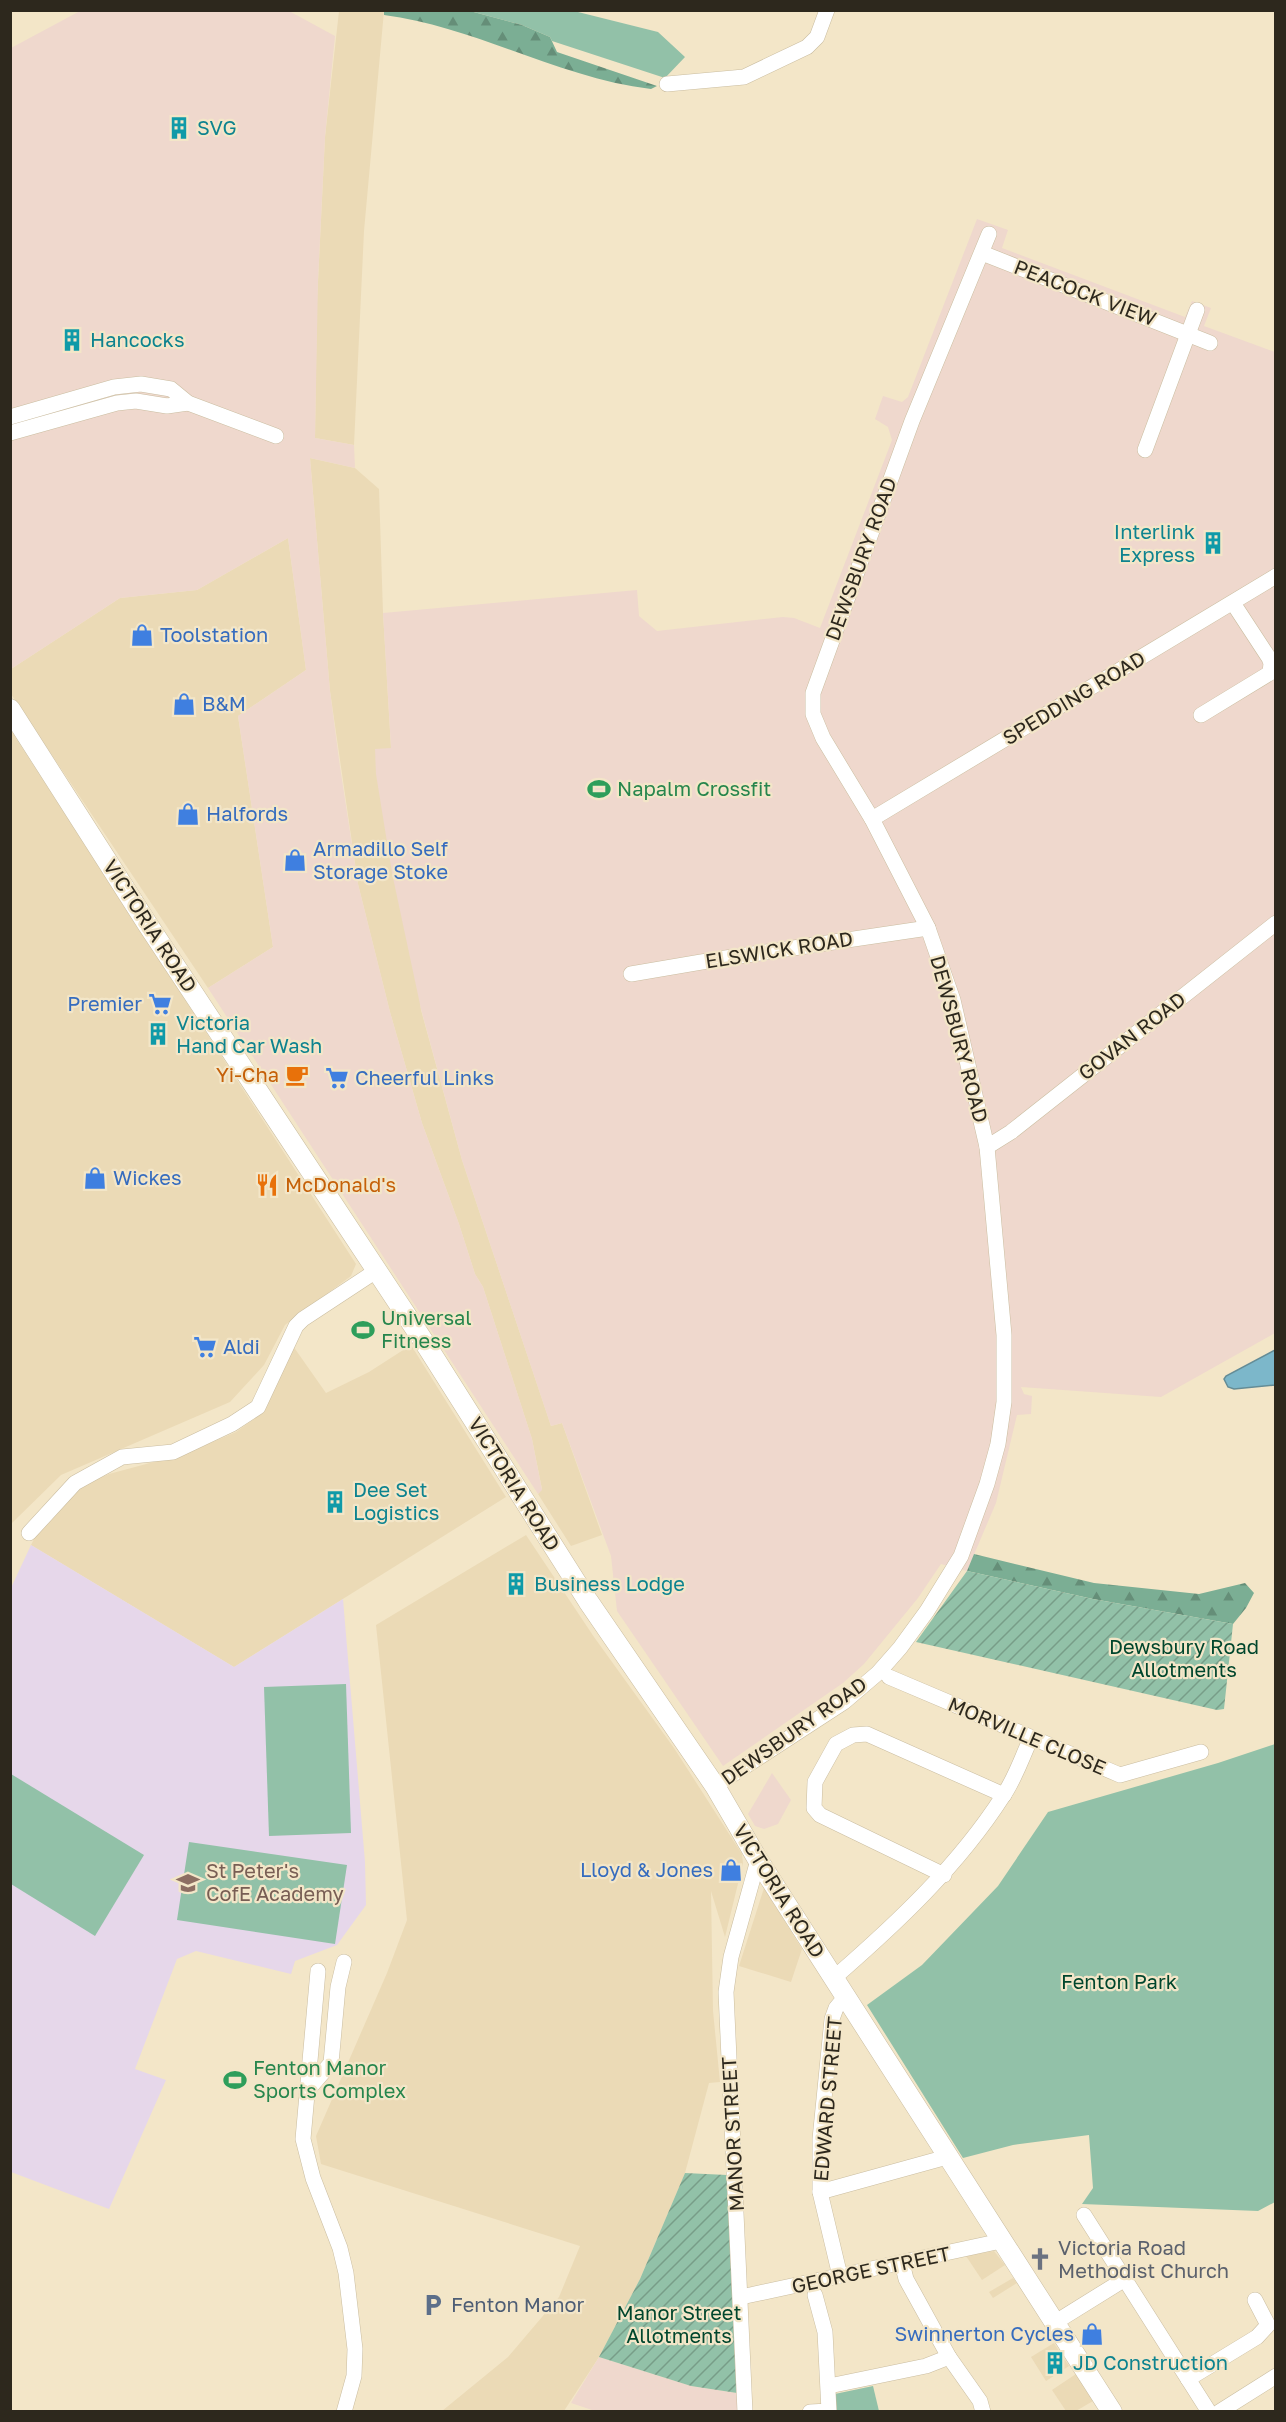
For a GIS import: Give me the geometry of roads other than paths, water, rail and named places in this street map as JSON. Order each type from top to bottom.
[{"type":"main road","name":"VICTORIA ROAD","points":[[10,709],[148,925],[246,1070],[440,1367],[588,1601],[715,1786],[758,1860],[1112,2412]]},
{"type":"street","points":[[667,84],[744,77],[807,46],[817,36],[827,10]]},
{"type":"street","name":"DEWSBURY ROAD","points":[[715,1786],[844,1702],[878,1673],[927,1611],[961,1556],[987,1484],[998,1443],[1004,1402],[1004,1335],[987,1148],[953,1000],[928,928],[872,819],[823,738],[813,714],[813,693],[912,421],[989,234]]},
{"type":"street","name":"PEACOCK VIEW","points":[[982,253],[1210,343]]},
{"type":"street","points":[[1145,450],[1197,310]]},
{"type":"street","points":[[10,417],[127,385],[141,384],[171,389],[188,403],[276,436]]},
{"type":"street","points":[[10,433],[117,403],[136,401],[167,406],[188,403]]},
{"type":"street","name":"SPEDDING ROAD","points":[[872,819],[1275,576]]},
{"type":"street","points":[[1201,715],[1270,673],[1269,658],[1233,603]]},
{"type":"street","name":"GOVAN ROAD","points":[[987,1148],[1011,1132],[1275,923]]},
{"type":"street","name":"ELSWICK ROAD","points":[[631,974],[928,928]]},
{"type":"street","points":[[29,1533],[75,1483],[122,1457],[173,1452],[232,1424],[258,1407],[296,1326],[303,1319],[376,1271]]},
{"type":"street","name":"MORVILLE CLOSE","points":[[889,1677],[1120,1775],[1201,1752]]},
{"type":"street","points":[[944,1875],[820,1815],[814,1808],[815,1782],[836,1744],[854,1735],[867,1734],[1004,1795]]},
{"type":"street","points":[[835,1977],[885,1933],[944,1875],[1004,1795],[1031,1738]]},
{"type":"street","name":"MANOR STREET","points":[[745,2412],[726,1992],[731,1958],[758,1860]]},
{"type":"street","points":[[306,2092],[331,2064],[338,1987],[344,1962]]},
{"type":"street","points":[[318,1971],[306,2092],[305,2152],[342,2256],[355,2349],[354,2376],[344,2412]]},
{"type":"street","name":"EDWARD STREET","points":[[840,2276],[820,2192],[820,2139],[832,2019],[836,2008],[846,1996]]},
{"type":"street","points":[[820,2192],[947,2157]]},
{"type":"street","points":[[1084,2215],[1209,2412]]},
{"type":"street","name":"GEORGE STREET","points":[[741,2297],[1001,2241]]},
{"type":"street","points":[[902,2263],[906,2279],[949,2357],[980,2401],[983,2412]]},
{"type":"street","points":[[1054,2323],[1125,2279]]},
{"type":"street","points":[[1188,2379],[1257,2337],[1268,2325],[1255,2300]]},
{"type":"street","points":[[804,2312],[818,2302],[825,2332],[829,2386],[829,2411],[810,2412]]},
{"type":"street","points":[[829,2386],[926,2366],[949,2357]]},
{"type":"street","points":[[1219,2412],[1275,2376]]},
{"type":"water","points":[[1275,1350],[1275,1385],[1234,1389],[1228,1387],[1224,1379],[1226,1376]]},
{"type":"place","name":"SVG","points":[[179,128]]},
{"type":"place","name":"Hancocks","points":[[72,340]]},
{"type":"place","name":"Interlink Express","points":[[1213,543]]},
{"type":"place","name":"Toolstation","points":[[142,635]]},
{"type":"place","name":"B&M","points":[[184,704]]},
{"type":"place","name":"Napalm Crossfit","points":[[599,789]]},
{"type":"place","name":"Halfords","points":[[188,814]]},
{"type":"place","name":"Armadillo Self Storage Stoke","points":[[295,860]]},
{"type":"place","name":"Premier","points":[[160,1004]]},
{"type":"place","name":"Victoria Hand Car Wash","points":[[158,1034]]},
{"type":"place","name":"Yi-Cha","points":[[297,1075]]},
{"type":"place","name":"Cheerful Links","points":[[337,1078]]},
{"type":"place","name":"Wickes","points":[[95,1178]]},
{"type":"place","name":"McDonald's","points":[[267,1185]]},
{"type":"place","name":"Universal Fitness","points":[[363,1330]]},
{"type":"place","name":"Aldi","points":[[205,1347]]},
{"type":"place","name":"Dee Set Logistics","points":[[335,1502]]},
{"type":"place","name":"Business Lodge","points":[[516,1584]]},
{"type":"place","name":"Lloyd & Jones","points":[[731,1870]]},
{"type":"place","name":"St Peter's CofE Academy","points":[[188,1883]]},
{"type":"place","name":"Fenton Manor Sports Complex","points":[[235,2080]]},
{"type":"place","name":"Victoria Road Methodist Church","points":[[1040,2259]]},
{"type":"place","name":"Fenton Manor","points":[[433,2305]]},
{"type":"place","name":"Swinnerton Cycles","points":[[1092,2334]]},
{"type":"place","name":"JD Construction","points":[[1055,2363]]},
{"type":"park label","name":"Dewsbury Road Allotments","points":[[1184,1658]]},
{"type":"park label","name":"Fenton Park","points":[[1119,1982]]},
{"type":"park label","name":"Manor Street Allotments","points":[[679,2324]]}]
